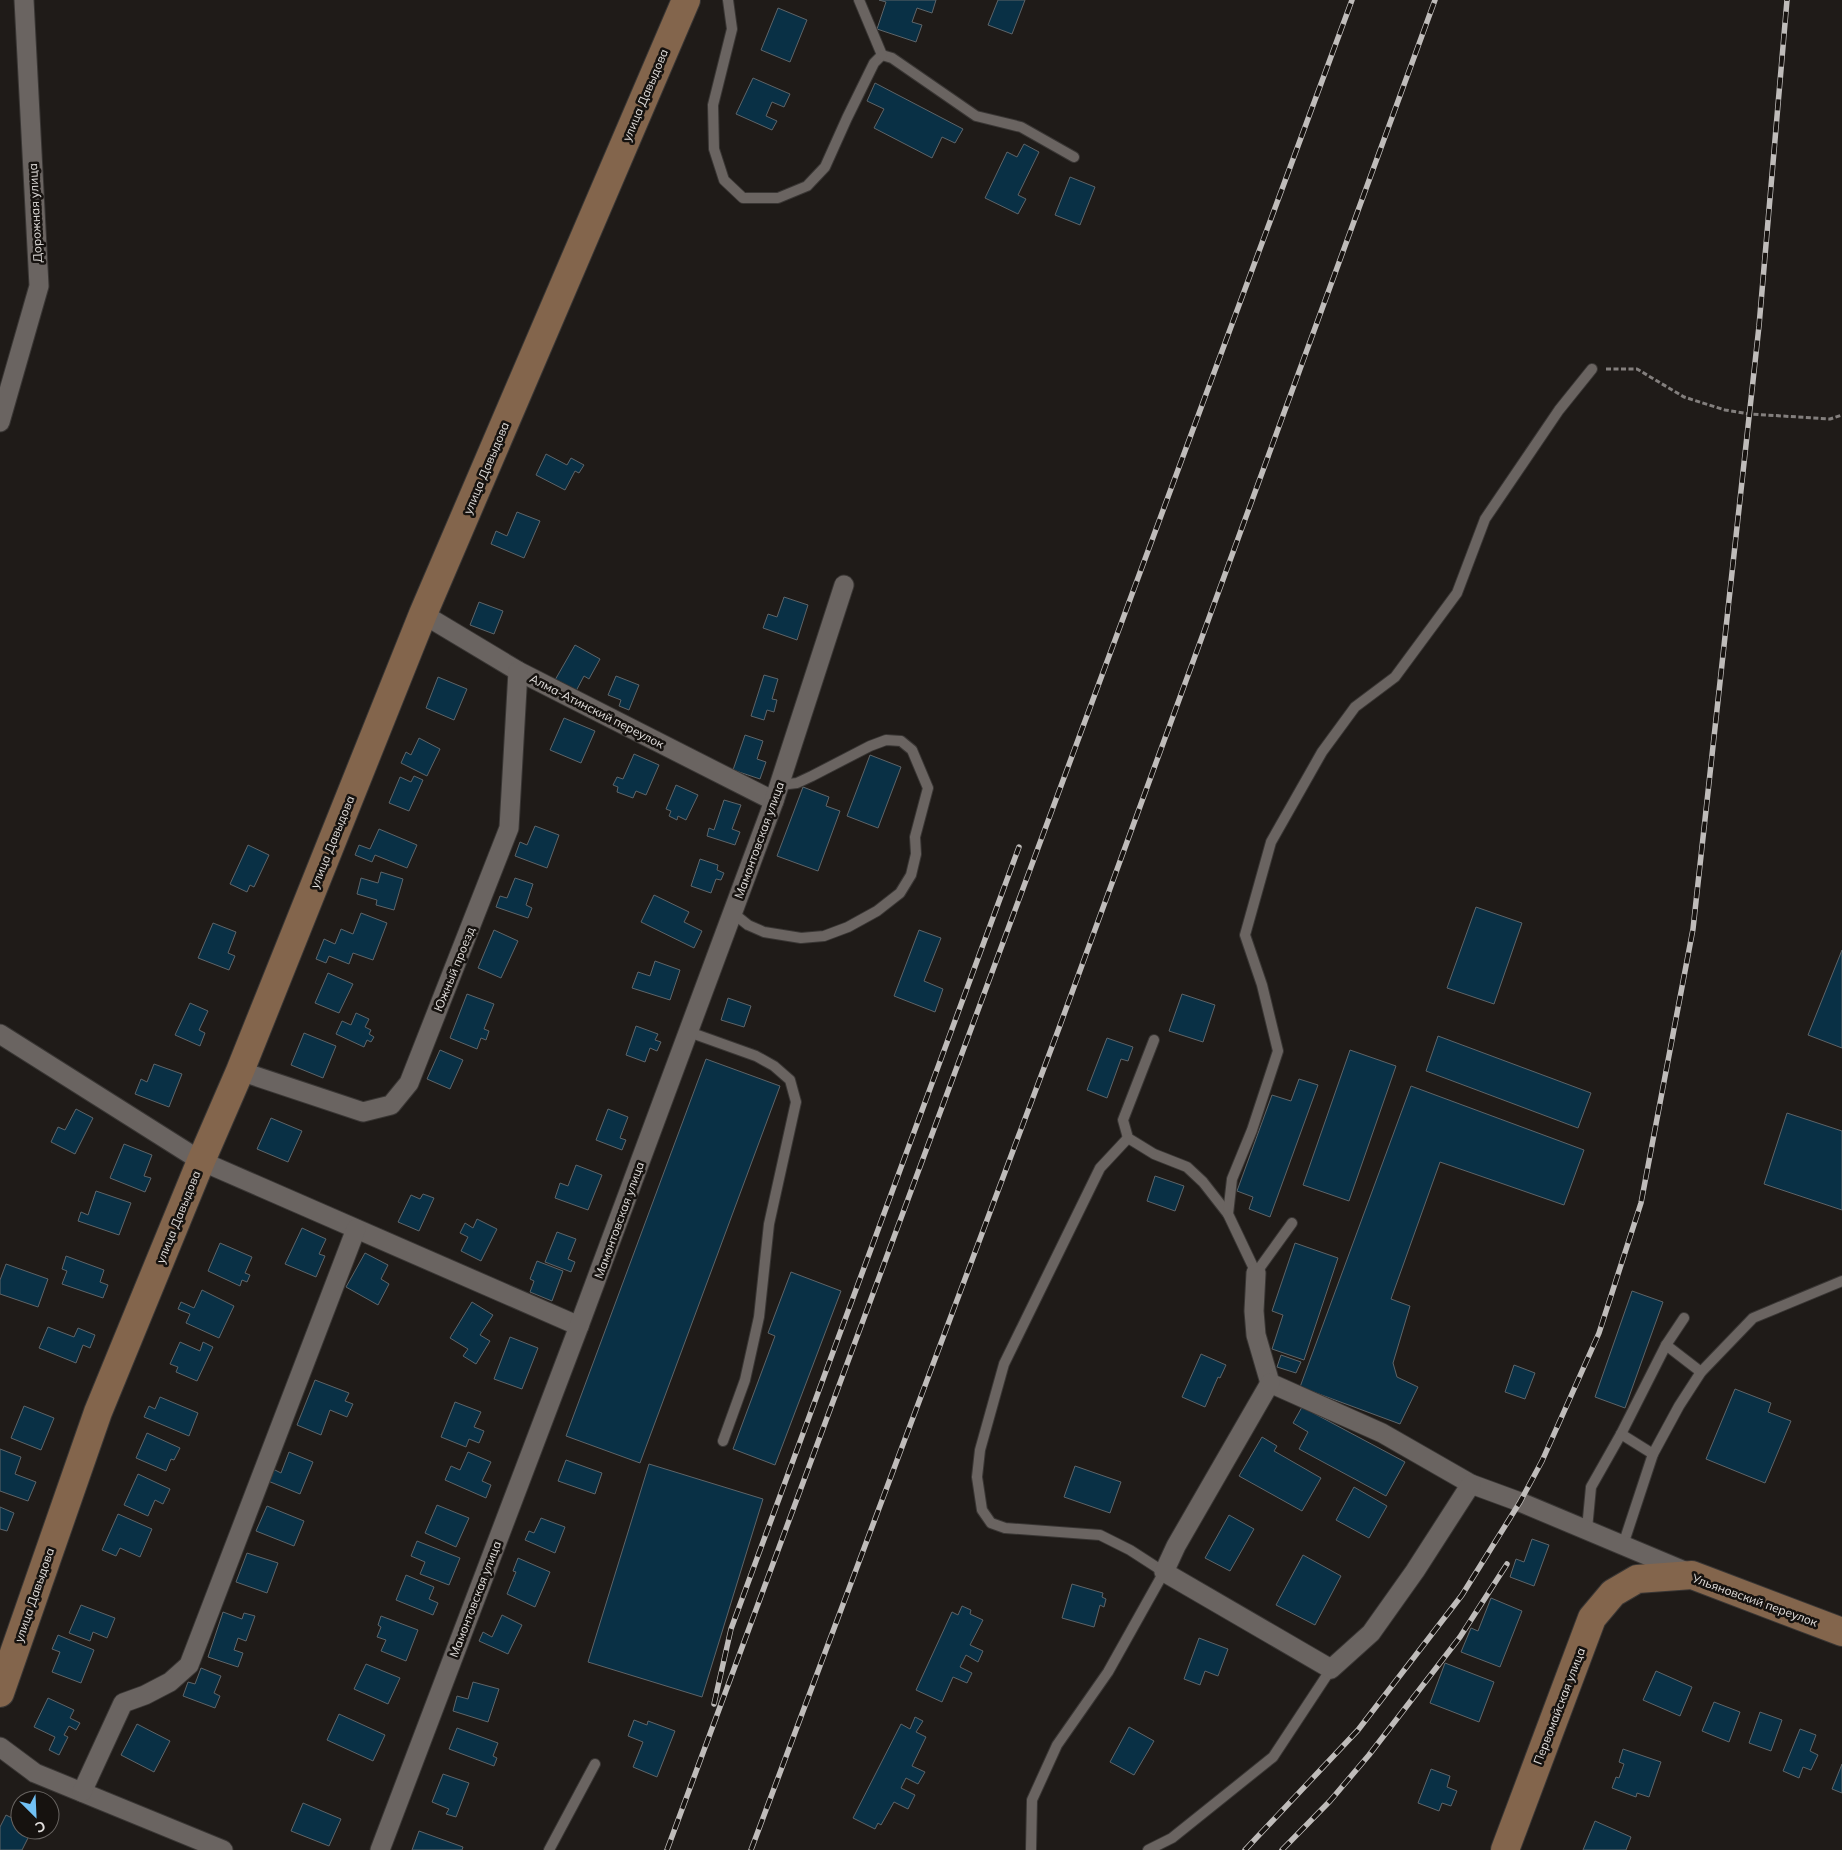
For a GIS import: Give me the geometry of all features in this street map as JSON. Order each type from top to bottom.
[{"type":"main road","name":"улица Давыдова","points":[[0,1693],[98,1412],[240,1071],[423,614],[686,0]]},
{"type":"main road","name":"Ульяновский переулок","points":[[1637,1579],[1692,1575],[1842,1632]]},
{"type":"main road","name":"Первомайская улица","points":[[1504,1850],[1592,1618],[1614,1593],[1637,1579]]},
{"type":"street","name":"Дорожная улица","points":[[0,422],[38,286],[24,0]]},
{"type":"street","name":"Мамонтовская улица","points":[[380,1850],[733,913],[777,793],[844,585]]},
{"type":"street","name":"Алма-Атинский переулок","points":[[423,614],[518,671],[777,793]]},
{"type":"street","name":"Южный проезд","points":[[240,1071],[363,1112],[391,1105],[409,1083],[510,828],[518,671]]},
{"type":"street","points":[[0,1034],[201,1162],[579,1326]]},
{"type":"street","points":[[82,1792],[123,1703],[145,1695],[170,1682],[189,1665],[356,1229]]},
{"type":"street","points":[[1256,1273],[1254,1311],[1256,1335],[1270,1383],[1176,1546],[1164,1572],[1331,1669],[1371,1633],[1415,1571],[1471,1484]]},
{"type":"street","points":[[1270,1383],[1382,1434],[1471,1484],[1587,1529],[1692,1575]]},
{"type":"street","points":[[0,1747],[35,1773],[223,1850]]},
{"type":"lane","points":[[728,0],[732,29],[713,105],[714,148],[724,180],[743,198],[778,198],[807,186],[825,167],[846,118],[874,63],[882,55]]},
{"type":"lane","points":[[859,0],[882,55]]},
{"type":"lane","points":[[882,55],[892,58],[976,116],[1021,127],[1074,157]]},
{"type":"lane","points":[[1228,1214],[1232,1179],[1252,1130],[1278,1051],[1262,985],[1245,935],[1271,842],[1322,752],[1355,707],[1395,677],[1457,593],[1485,520],[1559,410],[1592,369]]},
{"type":"lane","points":[[733,913],[748,925],[764,932],[801,938],[824,936],[848,927],[877,911],[900,893],[912,875],[916,854],[916,837],[928,788],[912,750],[901,741],[886,740],[870,746],[777,793]]},
{"type":"lane","points":[[689,1032],[756,1056],[774,1066],[790,1080],[796,1102],[769,1224],[759,1317],[745,1380],[723,1441]]},
{"type":"lane","points":[[1154,1040],[1123,1120],[1128,1138],[1154,1154],[1187,1167],[1204,1182],[1228,1214],[1256,1273],[1292,1223]]},
{"type":"lane","points":[[1031,1850],[1032,1800],[1057,1744],[1108,1672],[1164,1572],[1130,1550],[1100,1535],[1005,1528],[991,1523],[982,1510],[978,1477],[980,1450],[1004,1364],[1100,1168],[1128,1138]]},
{"type":"lane","points":[[1623,1545],[1653,1454],[1678,1406],[1701,1372],[1753,1318],[1842,1281]]},
{"type":"lane","points":[[1587,1529],[1591,1487],[1621,1434],[1666,1345],[1684,1318]]},
{"type":"lane","points":[[1666,1345],[1701,1372]]},
{"type":"lane","points":[[1621,1434],[1653,1454]]},
{"type":"lane","points":[[1148,1850],[1172,1838],[1273,1757],[1331,1669]]},
{"type":"lane","points":[[550,1850],[595,1764]]},
{"type":"path","points":[[1592,369],[1637,370],[1684,397],[1725,410],[1750,414],[1830,419],[1842,415]]},
{"type":"building","points":[[879,0],[936,0],[932,13],[917,8],[912,22],[922,25],[916,42],[877,29],[886,2]]},
{"type":"building","points":[[998,0],[1025,0],[1012,34],[988,25]]},
{"type":"building","points":[[778,8],[807,20],[790,62],[761,50]]},
{"type":"building","points":[[753,78],[790,94],[784,107],[772,102],[766,116],[777,121],[772,130],[736,114]]},
{"type":"building","points":[[875,83],[963,129],[955,143],[942,137],[932,158],[874,128],[884,109],[867,101]]},
{"type":"building","points":[[1024,144],[1039,152],[1018,195],[1026,199],[1018,214],[985,198],[1007,152],[1017,157]]},
{"type":"building","points":[[1070,177],[1095,187],[1080,225],[1055,215]]},
{"type":"building","points":[[546,454],[567,465],[571,458],[584,465],[579,473],[575,471],[565,490],[536,475]]},
{"type":"building","points":[[517,512],[540,521],[524,558],[491,544],[496,531],[507,536]]},
{"type":"building","points":[[784,597],[808,605],[797,640],[763,628],[768,614],[777,617]]},
{"type":"building","points":[[479,602],[503,611],[494,634],[470,625]]},
{"type":"building","points":[[575,645],[600,659],[589,679],[584,676],[576,691],[555,680]]},
{"type":"building","points":[[764,675],[778,679],[772,699],[777,700],[774,712],[767,710],[764,720],[751,716]]},
{"type":"building","points":[[616,676],[639,685],[629,710],[619,706],[621,700],[608,695]]},
{"type":"building","points":[[438,677],[467,689],[454,720],[426,708]]},
{"type":"building","points":[[564,718],[595,731],[581,763],[550,750]]},
{"type":"building","points":[[745,735],[763,741],[757,759],[766,762],[760,779],[733,770]]},
{"type":"building","points":[[419,738],[440,749],[427,776],[401,763],[406,752],[411,755]]},
{"type":"building","points":[[634,754],[659,765],[646,795],[636,791],[633,798],[617,792],[618,787],[613,785],[617,777],[623,779]]},
{"type":"building","points":[[870,755],[901,767],[878,828],[847,816]]},
{"type":"building","points":[[414,776],[423,780],[409,811],[389,803],[400,777],[411,782]]},
{"type":"building","points":[[676,785],[698,795],[686,820],[678,816],[677,820],[669,816],[671,811],[666,809]]},
{"type":"building","points":[[803,787],[829,797],[826,806],[840,811],[818,871],[777,856]]},
{"type":"building","points":[[724,800],[741,805],[732,829],[740,832],[735,845],[707,836],[709,828],[714,830]]},
{"type":"building","points":[[535,826],[559,835],[547,868],[515,856],[520,842],[527,845]]},
{"type":"building","points":[[379,829],[417,845],[407,868],[375,855],[372,862],[355,855],[359,845],[370,849]]},
{"type":"building","points":[[248,845],[269,855],[254,887],[250,885],[247,892],[230,884]]},
{"type":"building","points":[[700,859],[718,865],[717,870],[724,873],[721,880],[716,879],[711,893],[691,886]]},
{"type":"building","points":[[381,872],[403,879],[394,910],[376,905],[377,900],[357,894],[361,878],[378,883]]},
{"type":"building","points":[[515,878],[533,884],[526,905],[532,908],[528,918],[496,907],[500,896],[507,898]]},
{"type":"building","points":[[654,895],[689,912],[684,922],[702,931],[694,948],[641,922]]},
{"type":"building","points":[[1476,907],[1522,923],[1494,1004],[1447,988]]},
{"type":"building","points":[[361,913],[387,923],[373,960],[353,953],[349,964],[329,956],[326,963],[316,959],[324,939],[335,944],[341,929],[353,934]]},
{"type":"building","points":[[213,923],[236,932],[228,953],[235,956],[229,970],[198,958]]},
{"type":"building","points":[[494,930],[518,941],[501,978],[478,968]]},
{"type":"building","points":[[919,930],[941,938],[924,981],[943,989],[935,1012],[894,996]]},
{"type":"building","points":[[1842,950],[1842,1048],[1808,1035]]},
{"type":"building","points":[[655,961],[680,970],[670,1000],[632,988],[638,972],[650,976]]},
{"type":"building","points":[[328,973],[353,984],[339,1013],[315,1003]]},
{"type":"building","points":[[467,994],[494,1004],[484,1029],[489,1031],[486,1040],[481,1038],[477,1049],[450,1038]]},
{"type":"building","points":[[1182,994],[1215,1005],[1203,1042],[1169,1031]]},
{"type":"building","points":[[728,998],[751,1006],[744,1027],[721,1020]]},
{"type":"building","points":[[190,1003],[208,1011],[199,1030],[205,1033],[200,1046],[175,1035]]},
{"type":"building","points":[[356,1013],[369,1019],[365,1027],[371,1030],[369,1034],[374,1037],[371,1042],[367,1040],[364,1047],[336,1034],[342,1021],[351,1025]]},
{"type":"building","points":[[636,1026],[658,1034],[655,1040],[661,1042],[657,1051],[650,1048],[645,1062],[626,1055]]},
{"type":"building","points":[[304,1033],[336,1046],[323,1078],[291,1065]]},
{"type":"building","points":[[1438,1036],[1591,1093],[1578,1128],[1426,1071]]},
{"type":"building","points":[[1107,1038],[1133,1047],[1128,1061],[1121,1059],[1107,1098],[1087,1090]]},
{"type":"building","points":[[440,1050],[463,1060],[450,1089],[427,1079]]},
{"type":"building","points":[[1350,1050],[1396,1066],[1349,1201],[1303,1185]]},
{"type":"building","points":[[706,1059],[780,1086],[640,1463],[566,1436]]},
{"type":"building","points":[[154,1064],[182,1074],[169,1107],[135,1094],[141,1079],[147,1082]]},
{"type":"building","points":[[1299,1079],[1318,1085],[1270,1217],[1249,1209],[1253,1197],[1237,1191],[1272,1095],[1291,1101]]},
{"type":"building","points":[[1411,1086],[1584,1150],[1564,1205],[1440,1162],[1391,1299],[1410,1306],[1393,1363],[1397,1377],[1418,1387],[1400,1424],[1300,1387]]},
{"type":"building","points":[[76,1109],[93,1118],[75,1154],[51,1142],[58,1127],[65,1130]]},
{"type":"building","points":[[608,1109],[628,1117],[620,1138],[626,1140],[622,1150],[596,1140]]},
{"type":"building","points":[[1787,1113],[1842,1131],[1842,1210],[1764,1184]]},
{"type":"building","points":[[271,1118],[302,1131],[288,1162],[257,1149]]},
{"type":"building","points":[[124,1144],[152,1155],[144,1176],[151,1178],[145,1192],[110,1178]]},
{"type":"building","points":[[576,1165],[602,1175],[588,1210],[555,1198],[560,1183],[568,1186]]},
{"type":"building","points":[[1155,1176],[1184,1186],[1175,1211],[1147,1201]]},
{"type":"building","points":[[96,1191],[131,1203],[119,1235],[78,1221],[81,1212],[88,1215]]},
{"type":"building","points":[[423,1194],[434,1198],[419,1231],[398,1222],[411,1195],[420,1199]]},
{"type":"building","points":[[477,1219],[497,1229],[481,1261],[461,1251],[468,1237],[460,1233],[465,1223],[473,1228]]},
{"type":"building","points":[[302,1228],[326,1239],[319,1254],[325,1256],[316,1277],[285,1264]]},
{"type":"building","points":[[557,1232],[576,1239],[568,1259],[575,1262],[571,1272],[545,1262]]},
{"type":"building","points":[[220,1243],[252,1257],[245,1273],[250,1275],[247,1282],[242,1280],[240,1286],[208,1271]]},
{"type":"building","points":[[1295,1243],[1338,1258],[1304,1360],[1272,1349],[1283,1315],[1272,1311]]},
{"type":"building","points":[[365,1253],[388,1265],[381,1279],[389,1284],[378,1305],[346,1287]]},
{"type":"building","points":[[66,1256],[104,1270],[100,1282],[108,1285],[103,1298],[62,1284],[67,1271],[62,1269]]},
{"type":"building","points":[[537,1261],[563,1271],[552,1301],[530,1292],[534,1281],[530,1279]]},
{"type":"building","points":[[6,1264],[48,1279],[38,1307],[0,1294],[0,1280]]},
{"type":"building","points":[[791,1272],[841,1291],[775,1465],[733,1449],[775,1336],[768,1333]]},
{"type":"building","points":[[202,1290],[234,1306],[219,1338],[186,1323],[190,1314],[178,1309],[181,1302],[194,1308]]},
{"type":"building","points":[[1632,1291],[1663,1302],[1625,1408],[1595,1397]]},
{"type":"building","points":[[472,1302],[493,1315],[480,1335],[490,1341],[476,1364],[463,1356],[468,1349],[450,1338]]},
{"type":"building","points":[[48,1327],[74,1337],[78,1328],[95,1335],[90,1348],[83,1345],[76,1363],[39,1348]]},
{"type":"building","points":[[510,1337],[538,1348],[522,1389],[494,1379]]},
{"type":"building","points":[[180,1342],[200,1351],[203,1342],[213,1347],[197,1381],[176,1372],[178,1367],[170,1364]]},
{"type":"building","points":[[1201,1354],[1226,1365],[1220,1378],[1218,1377],[1205,1407],[1182,1397]]},
{"type":"building","points":[[1281,1355],[1301,1362],[1296,1373],[1277,1367]]},
{"type":"building","points":[[1514,1365],[1535,1373],[1525,1399],[1505,1392]]},
{"type":"building","points":[[315,1380],[349,1393],[345,1401],[353,1404],[347,1417],[330,1410],[321,1435],[297,1425]]},
{"type":"building","points":[[1735,1389],[1771,1403],[1768,1412],[1791,1421],[1765,1483],[1706,1459]]},
{"type":"building","points":[[160,1397],[198,1413],[189,1436],[144,1417],[149,1406],[155,1409]]},
{"type":"building","points":[[455,1402],[481,1412],[474,1427],[484,1431],[479,1443],[469,1439],[466,1447],[441,1437]]},
{"type":"building","points":[[24,1406],[54,1418],[41,1450],[11,1438]]},
{"type":"building","points":[[1302,1407],[1405,1462],[1386,1496],[1299,1449],[1308,1432],[1293,1423]]},
{"type":"building","points":[[147,1433],[180,1448],[174,1460],[171,1459],[166,1471],[136,1458]]},
{"type":"building","points":[[1262,1437],[1277,1446],[1274,1451],[1321,1478],[1302,1511],[1239,1476]]},
{"type":"building","points":[[0,1449],[21,1457],[15,1474],[36,1482],[28,1501],[0,1491]]},
{"type":"building","points":[[289,1452],[313,1462],[300,1494],[268,1481],[273,1469],[281,1473]]},
{"type":"building","points":[[468,1452],[491,1462],[482,1481],[491,1485],[486,1498],[445,1480],[451,1466],[460,1470]]},
{"type":"building","points":[[566,1460],[602,1473],[595,1494],[558,1481]]},
{"type":"building","points":[[649,1464],[763,1499],[702,1697],[588,1662]]},
{"type":"building","points":[[1075,1466],[1121,1482],[1110,1513],[1064,1497]]},
{"type":"building","points":[[138,1474],[170,1489],[163,1504],[155,1500],[148,1516],[124,1505]]},
{"type":"building","points":[[1354,1487],[1387,1506],[1369,1538],[1336,1520]]},
{"type":"building","points":[[437,1505],[469,1518],[456,1547],[425,1533]]},
{"type":"building","points":[[267,1506],[304,1521],[294,1546],[256,1531]]},
{"type":"building","points":[[0,1507],[14,1513],[7,1531],[0,1529]]},
{"type":"building","points":[[118,1514],[152,1529],[140,1557],[120,1548],[116,1556],[102,1550]]},
{"type":"building","points":[[1229,1515],[1254,1529],[1230,1571],[1205,1558]]},
{"type":"building","points":[[541,1518],[565,1527],[555,1553],[525,1540],[529,1531],[534,1533]]},
{"type":"building","points":[[1532,1539],[1549,1545],[1534,1586],[1510,1577],[1516,1559],[1524,1562]]},
{"type":"building","points":[[417,1541],[460,1558],[449,1585],[420,1574],[425,1562],[411,1556]]},
{"type":"building","points":[[247,1553],[278,1563],[267,1593],[236,1582]]},
{"type":"building","points":[[1303,1555],[1341,1576],[1315,1625],[1276,1605]]},
{"type":"building","points":[[518,1558],[550,1572],[535,1607],[507,1594],[516,1572],[513,1571]]},
{"type":"building","points":[[406,1575],[434,1587],[429,1599],[438,1603],[433,1615],[396,1600]]},
{"type":"building","points":[[1072,1584],[1103,1593],[1102,1597],[1106,1599],[1104,1607],[1100,1605],[1094,1627],[1062,1618]]},
{"type":"building","points":[[1491,1598],[1522,1611],[1500,1667],[1461,1652],[1471,1628],[1478,1631]]},
{"type":"building","points":[[81,1605],[115,1618],[107,1638],[93,1632],[90,1641],[69,1633]]},
{"type":"building","points":[[962,1606],[971,1610],[970,1614],[983,1620],[970,1645],[983,1651],[978,1662],[966,1655],[960,1667],[972,1673],[967,1683],[953,1677],[942,1702],[916,1690],[952,1612],[958,1615]]},
{"type":"building","points":[[223,1612],[242,1619],[244,1613],[255,1616],[246,1641],[238,1638],[234,1650],[243,1653],[238,1667],[208,1657]]},
{"type":"building","points":[[502,1615],[522,1625],[508,1654],[479,1641],[483,1632],[492,1637]]},
{"type":"building","points":[[381,1616],[418,1630],[406,1661],[381,1651],[386,1640],[377,1637],[381,1627],[378,1625]]},
{"type":"building","points":[[58,1635],[94,1650],[81,1683],[52,1672],[60,1652],[52,1649]]},
{"type":"building","points":[[1199,1638],[1228,1649],[1218,1676],[1205,1671],[1200,1685],[1184,1679]]},
{"type":"building","points":[[1445,1663],[1494,1682],[1479,1722],[1430,1703]]},
{"type":"building","points":[[366,1664],[400,1678],[388,1704],[354,1689]]},
{"type":"building","points":[[201,1668],[221,1676],[214,1693],[220,1696],[215,1708],[183,1696],[188,1682],[195,1684]]},
{"type":"building","points":[[1656,1671],[1692,1687],[1680,1716],[1643,1700]]},
{"type":"building","points":[[473,1682],[499,1689],[488,1722],[453,1711],[457,1696],[468,1699]]},
{"type":"building","points":[[48,1698],[74,1710],[70,1718],[80,1723],[76,1730],[69,1726],[64,1735],[68,1737],[59,1755],[49,1750],[55,1737],[34,1727]]},
{"type":"building","points":[[1714,1702],[1740,1712],[1729,1742],[1702,1731]]},
{"type":"building","points":[[1760,1712],[1782,1720],[1771,1751],[1749,1743]]},
{"type":"building","points":[[339,1714],[385,1735],[373,1761],[327,1740]]},
{"type":"building","points":[[915,1717],[923,1721],[916,1732],[926,1737],[912,1766],[925,1772],[918,1784],[906,1778],[901,1788],[915,1795],[908,1809],[894,1802],[881,1825],[878,1823],[875,1829],[853,1818],[901,1724],[910,1729]]},
{"type":"building","points":[[634,1720],[647,1725],[648,1721],[675,1731],[657,1777],[633,1767],[643,1742],[628,1736]]},
{"type":"building","points":[[137,1724],[170,1741],[154,1772],[121,1755]]},
{"type":"building","points":[[1129,1727],[1154,1741],[1134,1775],[1110,1762]]},
{"type":"building","points":[[457,1728],[498,1743],[493,1756],[497,1758],[494,1766],[449,1749]]},
{"type":"building","points":[[1800,1729],[1816,1735],[1810,1751],[1818,1755],[1811,1770],[1803,1767],[1799,1778],[1783,1771]]},
{"type":"building","points":[[1623,1749],[1661,1762],[1649,1797],[1637,1793],[1636,1797],[1612,1788],[1616,1777],[1619,1778],[1624,1764],[1619,1762]]},
{"type":"building","points":[[1842,1764],[1842,1793],[1832,1789]]},
{"type":"building","points":[[1431,1769],[1450,1776],[1447,1787],[1457,1791],[1451,1806],[1442,1803],[1439,1811],[1418,1803]]},
{"type":"building","points":[[443,1774],[469,1783],[456,1817],[446,1814],[449,1809],[432,1802]]},
{"type":"building","points":[[303,1803],[341,1819],[329,1846],[291,1831]]},
{"type":"building","points":[[6,1815],[10,1817],[10,1840],[27,1840],[22,1850],[0,1850],[0,1827]]},
{"type":"building","points":[[1595,1821],[1631,1837],[1626,1850],[1583,1850]]},
{"type":"building","points":[[419,1831],[463,1847],[462,1850],[412,1850]]},
{"type":"railway","points":[[667,1850],[1352,0]]},
{"type":"railway","points":[[751,1850],[1059,1028],[1435,0]]},
{"type":"railway","points":[[1245,1850],[1358,1730],[1462,1595],[1520,1502],[1542,1461],[1599,1333],[1641,1203],[1693,929],[1759,326],[1787,0]]},
{"type":"railway","points":[[714,1704],[731,1629],[1019,847]]},
{"type":"railway","points":[[1282,1850],[1330,1801],[1369,1755],[1460,1637],[1507,1564]]}]
